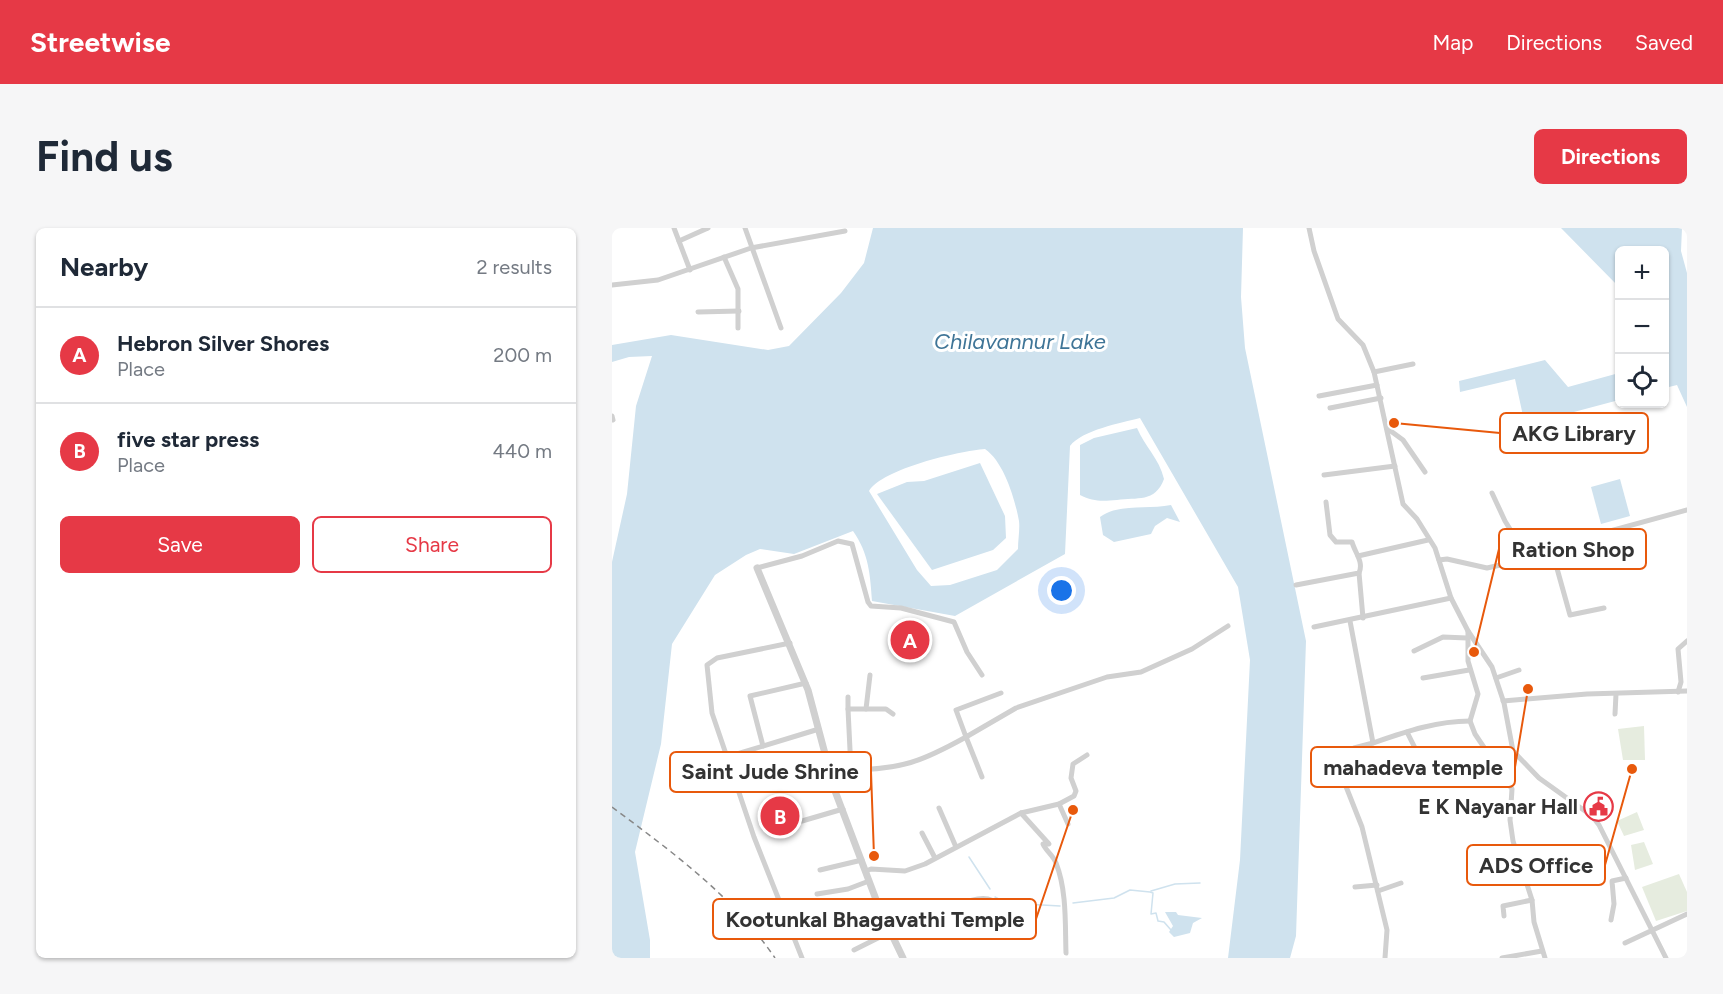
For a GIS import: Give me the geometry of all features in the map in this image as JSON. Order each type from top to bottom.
[{"type":"street","points":[[674,228],[690,270]]},
{"type":"street","points":[[679,241],[708,228]]},
{"type":"street","points":[[745,228],[781,328]]},
{"type":"street","points":[[1309,228],[1314,251],[1338,319],[1363,345],[1374,372],[1403,504],[1417,519],[1435,548],[1451,598],[1468,631],[1488,660],[1503,700],[1513,751],[1539,778],[1592,816],[1666,958]]},
{"type":"street","points":[[612,285],[658,280],[751,248],[845,231]]},
{"type":"street","points":[[724,257],[738,289],[738,328]]},
{"type":"street","points":[[698,312],[739,311]]},
{"type":"street","points":[[1374,372],[1413,364]]},
{"type":"street","points":[[1319,396],[1377,385]]},
{"type":"street","points":[[1330,408],[1381,398]]},
{"type":"street","points":[[1388,429],[1403,440],[1425,472]]},
{"type":"street","points":[[1324,475],[1395,466]]},
{"type":"street","points":[[1492,493],[1505,521],[1526,555]]},
{"type":"street","points":[[1326,502],[1332,539],[1336,542],[1352,542],[1358,556],[1361,570],[1359,573],[1363,618]]},
{"type":"street","points":[[1439,560],[1447,559],[1487,568],[1551,547],[1687,510]]},
{"type":"street","points":[[1358,556],[1428,540]]},
{"type":"street","points":[[903,958],[869,881],[830,773],[806,683],[757,568],[802,556],[838,541],[852,544],[871,606],[901,609],[954,621],[967,652],[982,675]]},
{"type":"street","points":[[1551,547],[1570,615],[1604,608]]},
{"type":"street","points":[[1296,585],[1359,573]]},
{"type":"street","points":[[1314,627],[1451,598]]},
{"type":"street","points":[[1350,621],[1373,743]]},
{"type":"street","points":[[791,785],[830,773],[890,769],[929,758],[1016,708],[1107,677],[1142,672],[1192,649],[1228,626]]},
{"type":"street","points":[[1468,631],[1470,670],[1478,694],[1470,721],[1475,734],[1512,789],[1510,820],[1545,958]]},
{"type":"street","points":[[1414,651],[1443,637],[1467,638]]},
{"type":"street","points":[[1678,692],[1681,682],[1678,649],[1687,641]]},
{"type":"street","points":[[790,643],[717,658],[707,666],[712,713],[754,837],[802,958]]},
{"type":"street","points":[[1423,678],[1470,670]]},
{"type":"street","points":[[1496,678],[1519,670]]},
{"type":"street","points":[[866,709],[870,675]]},
{"type":"street","points":[[763,746],[750,696],[806,683]]},
{"type":"street","points":[[1503,700],[1687,691]]},
{"type":"street","points":[[982,777],[956,711],[1001,693]]},
{"type":"street","points":[[1616,694],[1616,714]]},
{"type":"street","points":[[848,697],[850,770]]},
{"type":"street","points":[[848,709],[886,709],[893,714]]},
{"type":"street","points":[[1385,958],[1387,930],[1362,827],[1344,779],[1345,755],[1354,748],[1407,732],[1452,721],[1470,721]]},
{"type":"street","points":[[684,767],[727,757],[819,729]]},
{"type":"street","points":[[1407,732],[1427,772]]},
{"type":"street","points":[[866,871],[871,869],[905,872],[1022,813],[1059,804],[1074,796],[1076,791],[1071,778],[1073,764],[1087,755]]},
{"type":"street","points":[[1059,804],[1068,824]]},
{"type":"street","points":[[939,808],[956,847]]},
{"type":"street","points":[[802,821],[843,809]]},
{"type":"street","points":[[1022,813],[1047,838],[1049,844],[1043,844],[1043,847],[1056,861],[1063,894],[1066,953]]},
{"type":"street","points":[[922,833],[935,858]]},
{"type":"street","points":[[820,870],[862,860]]},
{"type":"street","points":[[1490,867],[1519,860]]},
{"type":"street","points":[[1611,920],[1614,904],[1612,881],[1626,878]]},
{"type":"street","points":[[817,894],[848,889],[869,881]]},
{"type":"street","points":[[1355,887],[1377,888],[1401,883]]},
{"type":"street","points":[[894,939],[921,922],[938,917],[975,898],[989,899],[1020,920]]},
{"type":"street","points":[[1504,916],[1503,906],[1532,900]]},
{"type":"street","points":[[1625,944],[1652,928],[1687,915]]},
{"type":"street","points":[[854,950],[890,932]]},
{"type":"street","points":[[1502,958],[1542,951]]},
{"type":"shaded area","points":[[1644,726],[1645,760],[1623,760],[1618,729]]},
{"type":"shaded area","points":[[1637,812],[1644,830],[1624,836],[1617,821]]},
{"type":"shaded area","points":[[1644,842],[1653,864],[1635,870],[1631,845]]},
{"type":"shaded area","points":[[1679,874],[1687,892],[1687,911],[1656,921],[1642,887]]},
{"type":"water","name":"Chilavannur Lake","points":[[873,228],[1243,228],[1241,297],[1245,348],[1306,641],[1296,936],[1290,958],[1228,958],[1240,860],[1250,660],[1238,587],[1140,418],[1092,431],[1070,446],[1065,554],[955,616],[872,601],[866,556],[853,531],[794,554],[760,549],[746,555],[715,575],[672,644],[661,744],[635,852],[650,940],[650,958],[612,958],[612,562],[627,494],[636,406],[652,356],[629,357],[612,362],[612,345],[671,335],[768,350],[789,346],[841,293],[864,263]],"holes":[[[985,449],[992,455],[1008,482],[1015,502],[1019,524],[1018,549],[997,570],[950,585],[931,586],[917,570],[869,491],[889,475],[922,462]]]},
{"type":"water","points":[[1561,228],[1682,228],[1681,251],[1687,273],[1687,407],[1677,385],[1669,387],[1669,246],[1615,246],[1615,283]]},
{"type":"water","points":[[1545,360],[1568,387],[1615,374],[1615,401],[1525,425],[1515,379],[1460,392],[1459,381]]},
{"type":"water","points":[[1137,428],[1162,472],[1164,479],[1156,492],[1145,497],[1107,501],[1089,499],[1080,495],[1080,445],[1094,438]]},
{"type":"water","points":[[980,463],[1005,516],[1006,538],[993,550],[932,570],[877,494],[907,482],[924,481]]},
{"type":"water","points":[[1620,479],[1630,516],[1601,524],[1591,487]]},
{"type":"water","points":[[1171,505],[1180,522],[1167,518],[1155,526],[1151,534],[1114,542],[1103,535],[1100,517],[1108,513],[1125,508]]},
{"type":"water","points":[[1165,912],[1202,918],[1193,923],[1190,933],[1174,937],[1169,932],[1173,926]]},
{"type":"waterway","points":[[969,857],[990,889]]},
{"type":"waterway","points":[[1151,891],[1175,884],[1200,883]]},
{"type":"waterway","points":[[1073,903],[1114,898],[1130,890],[1150,892],[1153,893],[1151,914],[1156,913],[1158,921],[1164,922],[1171,930]]},
{"type":"waterway","points":[[995,897],[1006,903],[1060,906]]},
{"type":"railway","points":[[612,807],[679,858],[720,894],[740,914],[775,958]]},
{"type":"place","name":"AKG Library","points":[[1394,423]]},
{"type":"place","name":"Hebron Silver Shores","points":[[910,640]]},
{"type":"place","name":"Ration Shop","points":[[1474,652]]},
{"type":"place","name":"mahadeva temple","points":[[1528,689]]},
{"type":"place","name":"ADS Office","points":[[1632,769]]},
{"type":"place","name":"E K Nayanar Hall","points":[[1599,806]]},
{"type":"place","name":"Kootunkal Bhagavathi Temple","points":[[1073,810]]},
{"type":"place","name":"five star press","points":[[780,816]]},
{"type":"place","name":"Saint Jude Shrine","points":[[874,856]]}]
